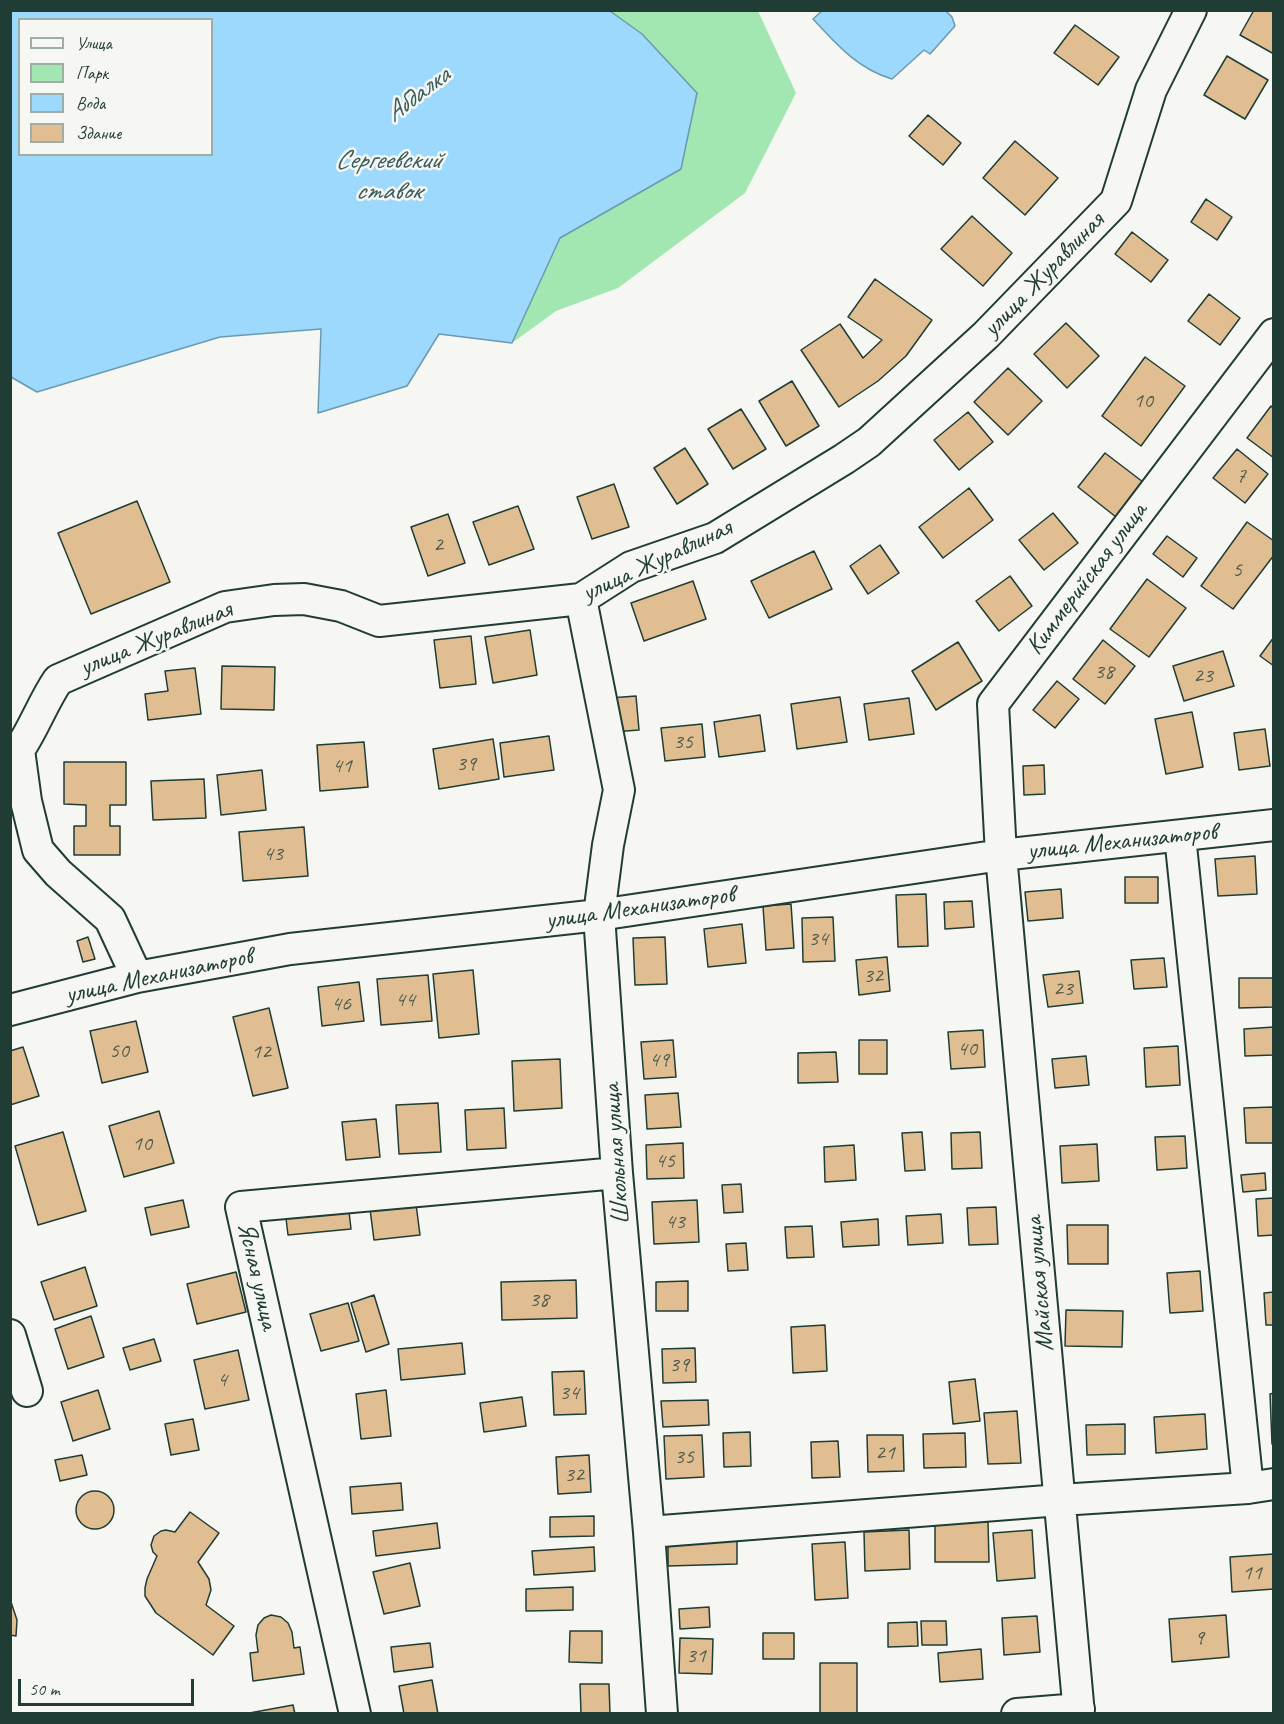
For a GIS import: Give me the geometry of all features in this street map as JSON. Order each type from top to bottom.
[{"type":"street","name":"улица Журавлиная","points":[[137,977],[110,919],[58,873],[38,850],[26,801],[19,750],[58,680],[225,607],[304,599],[341,606],[379,621],[581,599],[630,567],[715,538],[868,442],[986,335],[1116,201],[1151,90],[1191,10]]},
{"type":"street","name":"Киммерийская улица","points":[[1001,855],[993,704],[1274,333]]},
{"type":"street","name":"Школьная улица","points":[[581,599],[619,790],[608,845],[599,915],[617,1173],[649,1532],[662,1713]]},
{"type":"street","name":"улица Механизаторов","points":[[10,1010],[137,977],[291,949],[599,915],[1001,855],[1274,825]]},
{"type":"street","points":[[649,1532],[1261,1486],[1180,836]]},
{"type":"street","name":"Майская улица","points":[[1001,855],[1079,1711]]},
{"type":"street","name":"Ясная улица","points":[[355,1713],[241,1207],[617,1173]]},
{"type":"street","points":[[10,1335],[27,1391]]},
{"type":"street","points":[[1017,1713],[1079,1711]]},
{"type":"green space","points":[[610,11],[758,11],[796,93],[745,193],[618,288],[556,311],[512,343],[560,238],[681,169],[642,34]]},
{"type":"water","name":"Сергеевский ставок","points":[[11,10],[610,11],[642,34],[697,93],[681,169],[560,238],[512,343],[439,334],[407,386],[318,413],[321,329],[220,337],[37,392],[11,377]]},
{"type":"water","points":[[823,10],[946,11],[952,17],[955,26],[930,54],[924,50],[892,79],[858,62],[830,38],[813,19]]},
{"type":"building","points":[[1254,10],[1274,10],[1274,54],[1240,35]]},
{"type":"building","points":[[1075,25],[1119,57],[1098,85],[1054,53]]},
{"type":"building","points":[[1227,56],[1268,80],[1245,119],[1204,95]]},
{"type":"building","points":[[928,115],[961,143],[943,165],[909,136]]},
{"type":"building","points":[[1015,141],[1058,178],[1025,215],[983,178]]},
{"type":"building","points":[[1206,199],[1232,217],[1217,240],[1191,222]]},
{"type":"building","points":[[972,216],[1012,253],[983,286],[941,249]]},
{"type":"building","points":[[1132,232],[1168,260],[1151,282],[1115,254]]},
{"type":"building","points":[[875,279],[932,320],[906,356],[878,381],[839,407],[801,350],[840,324],[863,358],[882,340],[848,317]]},
{"type":"building","points":[[1209,294],[1240,318],[1220,345],[1188,321]]},
{"type":"building","points":[[1066,323],[1099,356],[1067,388],[1034,354]]},
{"type":"building","points":[[1145,357],[1185,386],[1141,446],[1102,416]]},
{"type":"building","points":[[1008,368],[1042,401],[1008,435],[974,402]]},
{"type":"building","points":[[792,381],[819,426],[786,446],[759,401]]},
{"type":"building","points":[[1271,406],[1274,409],[1274,458],[1247,438]]},
{"type":"building","points":[[741,409],[766,449],[733,469],[708,429]]},
{"type":"building","points":[[968,412],[993,442],[959,470],[934,440]]},
{"type":"building","points":[[685,448],[708,484],[677,504],[654,468]]},
{"type":"building","points":[[1237,449],[1268,474],[1245,503],[1213,478]]},
{"type":"building","points":[[1105,453],[1143,482],[1116,517],[1078,487]]},
{"type":"building","points":[[614,484],[629,527],[592,539],[577,497]]},
{"type":"building","points":[[969,488],[993,520],[943,558],[919,527]]},
{"type":"building","points":[[137,501],[170,582],[91,614],[58,533]]},
{"type":"building","points":[[518,506],[534,549],[489,565],[473,522]]},
{"type":"building","points":[[1053,513],[1078,543],[1044,570],[1019,540]]},
{"type":"building","points":[[448,514],[465,563],[428,576],[411,527]]},
{"type":"building","points":[[1247,522],[1274,541],[1274,555],[1233,609],[1201,586]]},
{"type":"building","points":[[1167,536],[1197,558],[1183,577],[1153,554]]},
{"type":"building","points":[[880,545],[899,573],[868,594],[850,566]]},
{"type":"building","points":[[814,551],[832,589],[769,618],[751,581]]},
{"type":"building","points":[[1010,576],[1032,606],[999,631],[976,601]]},
{"type":"building","points":[[1147,579],[1186,608],[1149,657],[1110,629]]},
{"type":"building","points":[[693,581],[706,619],[644,641],[631,603]]},
{"type":"building","points":[[530,630],[537,675],[493,683],[485,637]]},
{"type":"building","points":[[471,636],[476,684],[440,688],[434,640]]},
{"type":"building","points":[[1274,637],[1274,666],[1260,656]]},
{"type":"building","points":[[1103,640],[1135,666],[1105,704],[1073,679]]},
{"type":"building","points":[[958,642],[982,681],[936,710],[912,671]]},
{"type":"building","points":[[1223,651],[1234,686],[1184,701],[1173,666]]},
{"type":"building","points":[[222,666],[275,667],[274,710],[221,709]]},
{"type":"building","points":[[195,668],[201,714],[148,720],[145,694],[168,691],[165,671]]},
{"type":"building","points":[[1057,681],[1079,699],[1055,728],[1033,710]]},
{"type":"building","points":[[636,696],[639,730],[613,732],[610,698]]},
{"type":"building","points":[[840,697],[847,742],[797,749],[791,704]]},
{"type":"building","points":[[909,698],[914,734],[869,740],[864,704]]},
{"type":"building","points":[[1192,712],[1203,767],[1166,774],[1155,719]]},
{"type":"building","points":[[760,715],[765,751],[719,757],[714,722]]},
{"type":"building","points":[[702,724],[705,757],[665,761],[661,728]]},
{"type":"building","points":[[1265,729],[1270,766],[1239,770],[1234,733]]},
{"type":"building","points":[[549,736],[554,770],[504,777],[500,743]]},
{"type":"building","points":[[493,739],[499,779],[439,789],[433,749]]},
{"type":"building","points":[[364,742],[368,787],[320,791],[317,745]]},
{"type":"building","points":[[64,762],[126,762],[126,805],[110,805],[110,826],[120,826],[120,855],[74,855],[74,826],[86,826],[86,805],[64,804]]},
{"type":"building","points":[[1044,765],[1045,794],[1024,795],[1023,766]]},
{"type":"building","points":[[262,770],[266,810],[221,815],[217,775]]},
{"type":"building","points":[[204,779],[206,818],[153,820],[151,781]]},
{"type":"building","points":[[304,827],[308,876],[243,881],[239,832]]},
{"type":"building","points":[[1255,856],[1257,894],[1218,896],[1215,859]]},
{"type":"building","points":[[1125,877],[1158,877],[1158,903],[1125,903]]},
{"type":"building","points":[[1061,889],[1063,918],[1028,921],[1025,892]]},
{"type":"building","points":[[926,894],[928,946],[898,947],[896,895]]},
{"type":"building","points":[[972,901],[974,927],[945,929],[944,902]]},
{"type":"building","points":[[791,904],[794,948],[766,950],[763,906]]},
{"type":"building","points":[[833,917],[835,961],[803,962],[802,918]]},
{"type":"building","points":[[742,924],[746,963],[708,967],[704,929]]},
{"type":"building","points":[[88,937],[95,959],[83,962],[77,941]]},
{"type":"building","points":[[665,937],[667,984],[635,985],[633,938]]},
{"type":"building","points":[[887,957],[890,991],[859,995],[856,960]]},
{"type":"building","points":[[1164,958],[1167,987],[1134,989],[1131,960]]},
{"type":"building","points":[[473,970],[479,1034],[439,1038],[433,974]]},
{"type":"building","points":[[1079,971],[1083,1003],[1048,1007],[1043,975]]},
{"type":"building","points":[[428,975],[432,1021],[381,1025],[377,979]]},
{"type":"building","points":[[1239,978],[1274,978],[1274,1007],[1239,1008]]},
{"type":"building","points":[[359,982],[364,1021],[322,1026],[318,987]]},
{"type":"building","points":[[269,1008],[288,1088],[253,1096],[233,1017]]},
{"type":"building","points":[[136,1021],[148,1072],[102,1083],[90,1031]]},
{"type":"building","points":[[1274,1027],[1274,1055],[1245,1056],[1244,1029]]},
{"type":"building","points":[[983,1030],[985,1067],[951,1069],[948,1032]]},
{"type":"building","points":[[673,1040],[676,1077],[644,1079],[641,1042]]},
{"type":"building","points":[[859,1040],[887,1040],[887,1074],[859,1074]]},
{"type":"building","points":[[1178,1046],[1180,1085],[1146,1087],[1144,1048]]},
{"type":"building","points":[[23,1047],[39,1096],[10,1105],[10,1051]]},
{"type":"building","points":[[836,1052],[838,1082],[798,1083],[798,1053]]},
{"type":"building","points":[[1086,1056],[1089,1085],[1055,1088],[1052,1059]]},
{"type":"building","points":[[560,1059],[562,1108],[514,1111],[512,1061]]},
{"type":"building","points":[[678,1093],[681,1127],[647,1129],[645,1095]]},
{"type":"building","points":[[438,1103],[441,1152],[399,1154],[396,1105]]},
{"type":"building","points":[[1274,1107],[1274,1143],[1246,1143],[1244,1108]]},
{"type":"building","points":[[504,1108],[506,1148],[467,1150],[465,1110]]},
{"type":"building","points":[[159,1111],[174,1163],[124,1177],[109,1126]]},
{"type":"building","points":[[376,1119],[380,1157],[346,1160],[342,1122]]},
{"type":"building","points":[[63,1132],[86,1211],[38,1225],[15,1146]]},
{"type":"building","points":[[922,1132],[925,1170],[905,1171],[902,1133]]},
{"type":"building","points":[[980,1132],[982,1168],[952,1169],[951,1133]]},
{"type":"building","points":[[1185,1136],[1187,1168],[1157,1170],[1155,1137]]},
{"type":"building","points":[[683,1143],[684,1178],[647,1179],[646,1145]]},
{"type":"building","points":[[1097,1144],[1099,1181],[1062,1183],[1060,1146]]},
{"type":"building","points":[[854,1145],[856,1180],[825,1182],[824,1147]]},
{"type":"building","points":[[1265,1173],[1266,1190],[1243,1192],[1241,1175]]},
{"type":"building","points":[[741,1184],[743,1212],[724,1213],[722,1185]]},
{"type":"building","points":[[1274,1198],[1274,1235],[1258,1236],[1256,1199]]},
{"type":"building","points":[[183,1200],[189,1227],[151,1235],[145,1208]]},
{"type":"building","points":[[697,1200],[699,1242],[654,1244],[652,1202]]},
{"type":"building","points":[[348,1203],[351,1229],[288,1235],[285,1210]]},
{"type":"building","points":[[416,1204],[420,1235],[374,1240],[370,1209]]},
{"type":"building","points":[[996,1207],[998,1244],[969,1245],[967,1208]]},
{"type":"building","points":[[941,1214],[943,1243],[908,1245],[906,1216]]},
{"type":"building","points":[[878,1219],[879,1245],[843,1247],[841,1222]]},
{"type":"building","points":[[1067,1225],[1108,1225],[1108,1264],[1068,1264]]},
{"type":"building","points":[[812,1226],[814,1257],[787,1258],[785,1227]]},
{"type":"building","points":[[746,1243],[748,1270],[728,1271],[726,1244]]},
{"type":"building","points":[[85,1267],[97,1306],[54,1320],[41,1282]]},
{"type":"building","points":[[1200,1271],[1203,1311],[1170,1313],[1167,1273]]},
{"type":"building","points":[[236,1272],[246,1312],[197,1324],[187,1284]]},
{"type":"building","points":[[576,1280],[577,1318],[502,1320],[501,1282]]},
{"type":"building","points":[[688,1281],[688,1311],[656,1311],[656,1282]]},
{"type":"building","points":[[1274,1292],[1274,1325],[1266,1325],[1264,1293]]},
{"type":"building","points":[[374,1295],[389,1344],[366,1352],[351,1303]]},
{"type":"building","points":[[348,1303],[359,1341],[321,1351],[310,1314]]},
{"type":"building","points":[[1066,1310],[1123,1311],[1122,1347],[1065,1346]]},
{"type":"building","points":[[91,1316],[104,1357],[68,1369],[55,1329]]},
{"type":"building","points":[[825,1325],[827,1371],[793,1373],[791,1327]]},
{"type":"building","points":[[154,1339],[161,1361],[130,1370],[123,1348]]},
{"type":"building","points":[[462,1343],[465,1374],[401,1380],[398,1349]]},
{"type":"building","points":[[695,1348],[696,1382],[663,1383],[662,1349]]},
{"type":"building","points":[[238,1350],[249,1400],[205,1409],[194,1360]]},
{"type":"building","points":[[584,1371],[586,1414],[554,1415],[552,1372]]},
{"type":"building","points":[[975,1379],[980,1421],[953,1424],[949,1382]]},
{"type":"building","points":[[98,1390],[110,1429],[73,1441],[61,1402]]},
{"type":"building","points":[[386,1390],[391,1436],[361,1439],[356,1394]]},
{"type":"building","points":[[1274,1393],[1274,1443],[1272,1444],[1270,1394]]},
{"type":"building","points":[[522,1397],[526,1426],[484,1432],[480,1403]]},
{"type":"building","points":[[708,1400],[709,1425],[663,1427],[661,1401]]},
{"type":"building","points":[[1017,1411],[1021,1463],[988,1464],[984,1413]]},
{"type":"building","points":[[1205,1414],[1207,1449],[1156,1453],[1154,1417]]},
{"type":"building","points":[[193,1419],[199,1450],[171,1455],[165,1424]]},
{"type":"building","points":[[1125,1424],[1125,1454],[1087,1455],[1086,1425]]},
{"type":"building","points":[[750,1432],[751,1466],[724,1467],[723,1433]]},
{"type":"building","points":[[965,1433],[966,1467],[924,1468],[923,1434]]},
{"type":"building","points":[[702,1435],[704,1477],[666,1479],[664,1436]]},
{"type":"building","points":[[867,1435],[903,1435],[904,1471],[868,1472]]},
{"type":"building","points":[[838,1441],[840,1477],[812,1478],[811,1442]]},
{"type":"building","points":[[82,1455],[87,1475],[60,1481],[55,1460]]},
{"type":"building","points":[[589,1455],[591,1492],[558,1494],[556,1457]]},
{"type":"building","points":[[401,1483],[403,1510],[352,1514],[350,1487]]},
{"type":"building","points":[[95,1491],[109,1496],[114,1510],[109,1524],[95,1529],[81,1524],[76,1510],[81,1496]]},
{"type":"building","points":[[190,1512],[219,1533],[198,1562],[209,1579],[211,1590],[206,1605],[234,1626],[213,1655],[156,1613],[145,1596],[147,1579],[157,1556],[151,1545],[154,1536],[166,1530],[175,1532]]},
{"type":"building","points":[[594,1516],[594,1536],[550,1537],[550,1517]]},
{"type":"building","points":[[935,1522],[988,1522],[989,1562],[935,1562]]},
{"type":"building","points":[[437,1523],[440,1548],[376,1556],[373,1531]]},
{"type":"building","points":[[909,1530],[910,1569],[865,1571],[864,1532]]},
{"type":"building","points":[[1032,1530],[1035,1578],[997,1581],[993,1533]]},
{"type":"building","points":[[737,1541],[737,1564],[668,1566],[668,1542]]},
{"type":"building","points":[[845,1542],[848,1598],[815,1600],[812,1544]]},
{"type":"building","points":[[594,1547],[595,1571],[534,1575],[532,1551]]},
{"type":"building","points":[[1274,1554],[1274,1589],[1232,1592],[1230,1557]]},
{"type":"building","points":[[410,1563],[420,1606],[384,1614],[373,1572]]},
{"type":"building","points":[[573,1587],[573,1610],[526,1611],[526,1589]]},
{"type":"building","points":[[10,1599],[17,1620],[16,1636],[10,1635]]},
{"type":"building","points":[[709,1607],[710,1627],[680,1629],[679,1609]]},
{"type":"building","points":[[271,1615],[281,1617],[288,1623],[294,1648],[300,1647],[304,1674],[253,1681],[250,1653],[258,1652],[256,1635],[258,1625],[264,1618]]},
{"type":"building","points":[[1226,1615],[1229,1657],[1172,1662],[1169,1619]]},
{"type":"building","points":[[1037,1616],[1040,1652],[1004,1655],[1002,1618]]},
{"type":"building","points":[[921,1621],[946,1621],[947,1645],[922,1645]]},
{"type":"building","points":[[917,1622],[918,1646],[888,1647],[888,1623]]},
{"type":"building","points":[[570,1631],[602,1631],[602,1663],[569,1662]]},
{"type":"building","points":[[763,1633],[794,1633],[794,1659],[763,1659]]},
{"type":"building","points":[[680,1638],[713,1639],[712,1674],[679,1673]]},
{"type":"building","points":[[430,1643],[433,1667],[394,1672],[391,1647]]},
{"type":"building","points":[[981,1649],[983,1679],[940,1682],[938,1653]]},
{"type":"building","points":[[820,1663],[857,1663],[857,1714],[820,1714]]},
{"type":"building","points":[[432,1680],[438,1714],[404,1714],[399,1686]]},
{"type":"building","points":[[580,1684],[609,1684],[610,1714],[581,1714]]},
{"type":"building","points":[[293,1705],[295,1714],[244,1714]]},
{"type":"water label","name":"Абдалка","points":[[418,95]]}]
